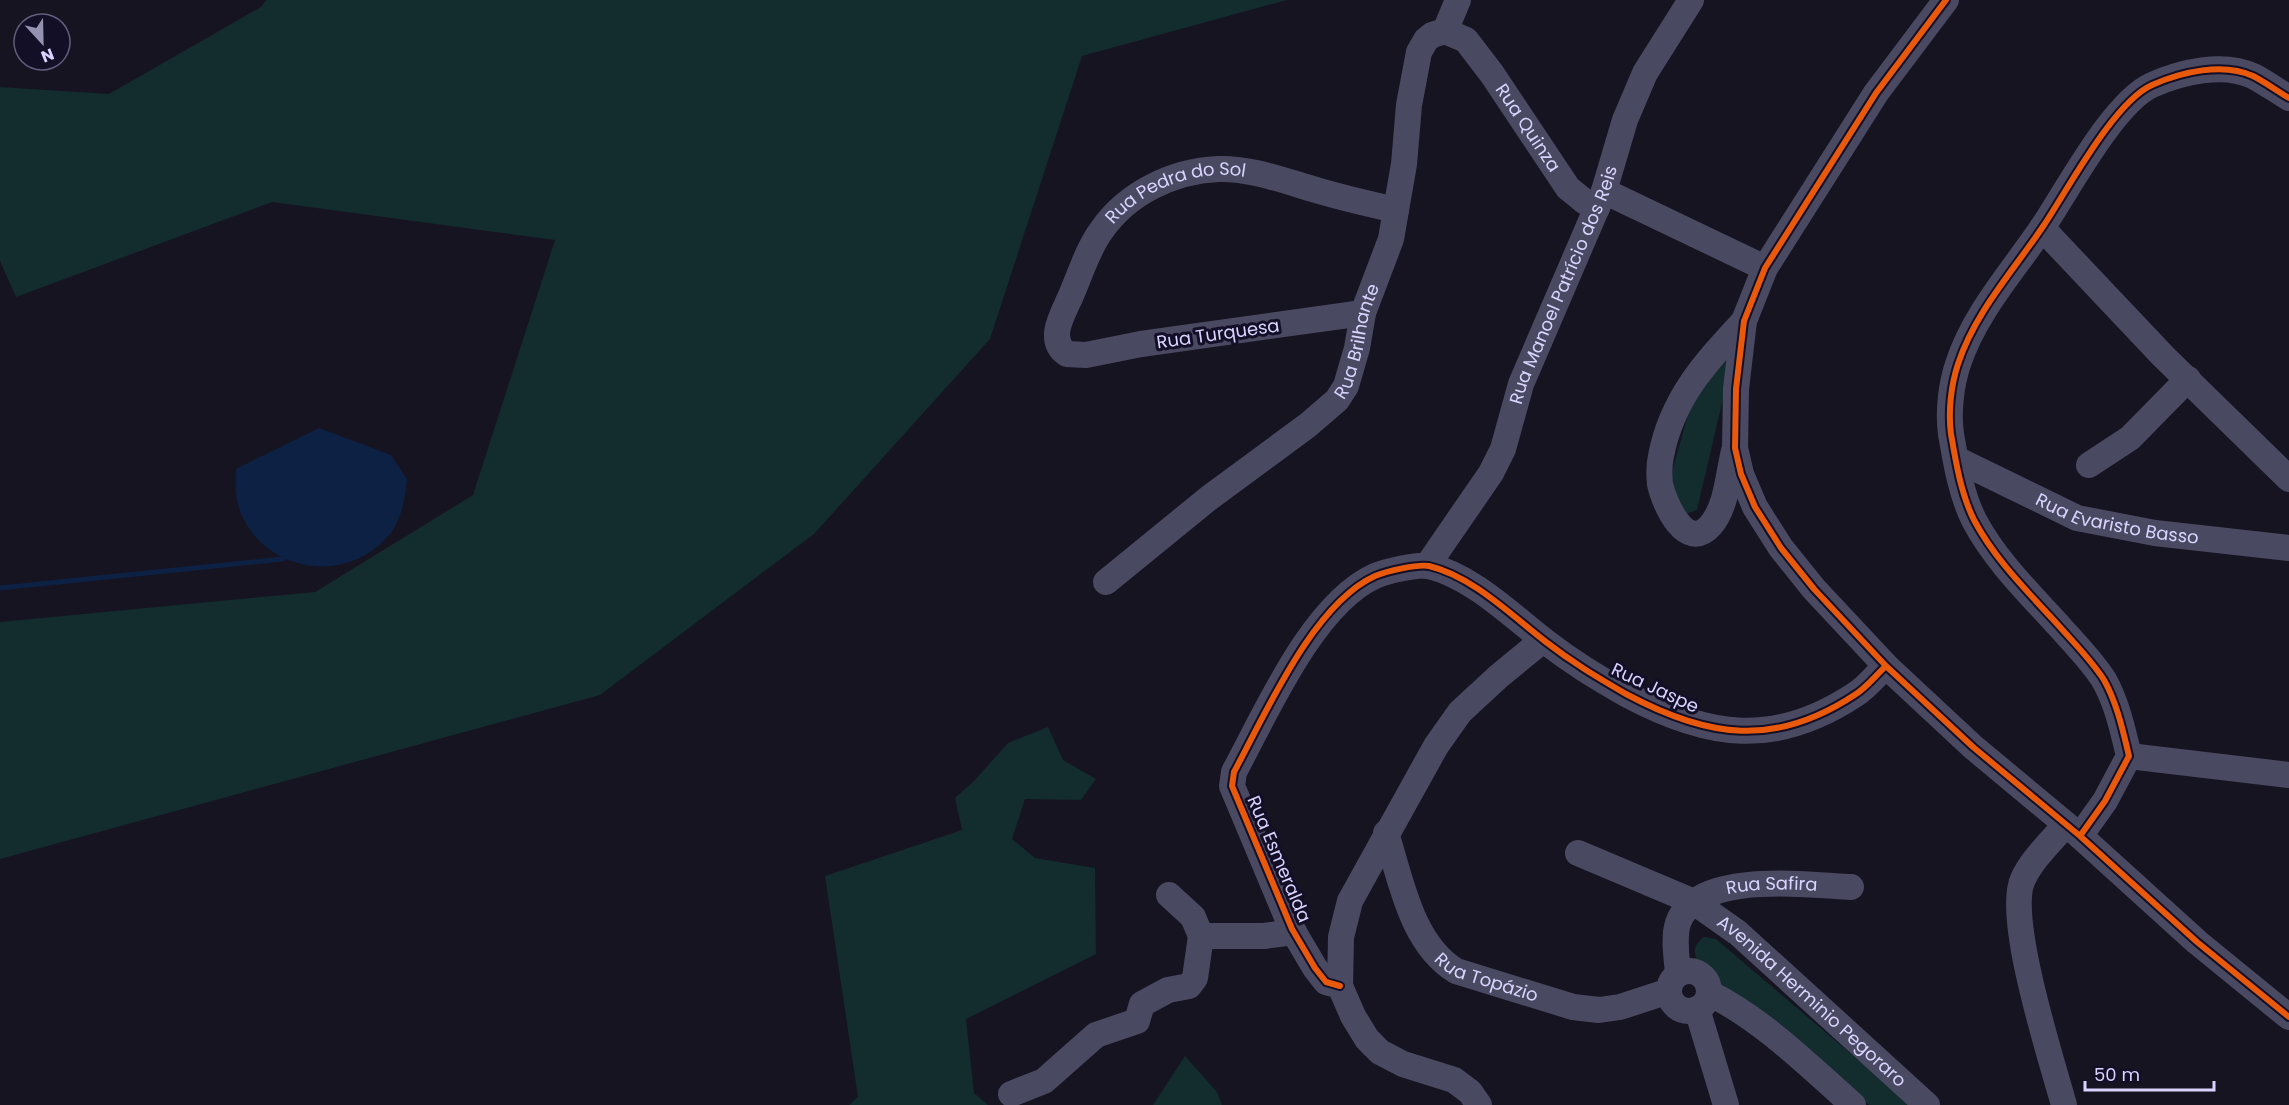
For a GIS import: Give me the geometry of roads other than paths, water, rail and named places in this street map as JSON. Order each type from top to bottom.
[{"type":"street","points":[[1455,35],[1458,0]]},
{"type":"street","name":"Rua Manoel Patrício dos Reis","points":[[1427,566],[1491,473],[1503,449],[1521,384],[1601,200],[1625,120],[1645,74],[1691,0]]},
{"type":"street","points":[[1744,321],[1703,366],[1683,395],[1661,455],[1660,483],[1666,502],[1676,521],[1686,532],[1700,533],[1709,527],[1716,517],[1726,487],[1735,448],[1736,399],[1744,321],[1766,268],[1876,93],[1946,0]]},
{"type":"street","name":"Rua Brilhante","points":[[1106,582],[1209,498],[1308,425],[1337,400],[1346,386],[1357,348],[1363,313],[1391,239],[1404,164],[1409,105],[1419,52],[1432,35],[1455,35]]},
{"type":"street","name":"Rua Quinza","points":[[1455,35],[1505,93],[1568,188],[1584,201],[1601,200],[1766,268]]},
{"type":"street","points":[[2064,1105],[2025,958],[2018,919],[2018,898],[2022,881],[2031,866],[2105,801],[2129,756],[2121,724],[2104,681],[1990,547],[1974,519],[1963,493],[1951,432],[1952,392],[1958,363],[1981,316],[2010,270],[2042,228],[2098,141],[2120,113],[2150,85],[2203,70],[2230,69],[2252,75],[2289,98]]},
{"type":"street","name":"Rua Pedra do Sol","points":[[1073,356],[1059,347],[1056,340],[1058,329],[1088,255],[1100,231],[1125,203],[1156,185],[1188,173],[1220,169],[1266,175],[1349,200],[1396,210]]},
{"type":"street","points":[[2042,228],[2188,380],[2289,479]]},
{"type":"street","name":"Rua Turquesa","points":[[1073,356],[1363,313]]},
{"type":"street","points":[[2089,465],[2130,438],[2188,380]]},
{"type":"street","points":[[1735,448],[1741,474],[1755,507],[1780,548],[1814,589],[1886,666],[1973,747],[2073,830],[2197,942],[2289,1017]]},
{"type":"street","name":"Rua Evaristo Basso","points":[[1956,459],[2077,518],[2155,533],[2289,548]]},
{"type":"street","name":"Rua Jaspe","points":[[1427,566],[1454,576],[1482,592],[1579,668],[1648,706],[1682,721],[1709,728],[1740,732],[1791,725],[1827,711],[1858,693],[1886,666]]},
{"type":"street","name":"Rua Esmeralda","points":[[1340,986],[1326,982],[1294,932],[1232,786],[1234,771],[1318,623],[1342,599],[1376,576],[1396,570],[1427,566]]},
{"type":"street","points":[[1479,1105],[1470,1092],[1454,1080],[1404,1064],[1380,1052],[1367,1039],[1353,1016],[1340,986],[1341,937],[1350,901],[1436,746],[1460,712],[1543,640]]},
{"type":"street","points":[[2129,756],[2289,775]]},
{"type":"street","name":"Rua Topázio","points":[[1386,833],[1407,899],[1427,945],[1443,963],[1456,971],[1573,1007],[1599,1010],[1620,1007],[1674,982]]},
{"type":"street","name":"Avenida Herminio Pegoraro","points":[[1578,853],[1694,902],[1738,933],[1927,1105]]},
{"type":"street","name":"Rua Safira","points":[[1694,902],[1711,892],[1749,886],[1781,884],[1851,886]]},
{"type":"street","points":[[1169,895],[1193,917],[1197,932],[1201,936],[1264,936],[1294,932]]},
{"type":"street","points":[[1694,902],[1678,922],[1673,1003],[1684,1010],[1703,1001],[1752,1020],[1803,1060],[1853,1105]]},
{"type":"street","points":[[1011,1094],[1044,1081],[1096,1035],[1137,1021],[1143,1004],[1168,990],[1189,986],[1195,978],[1201,936]]},
{"type":"street","points":[[1703,1001],[1726,1105]]},
{"type":"water","points":[[319,428],[391,455],[407,479],[400,516],[389,535],[372,550],[353,561],[333,566],[312,566],[291,561],[272,551],[256,537],[243,518],[236,494],[236,469]]},
{"type":"waterway","points":[[0,588],[283,559]]}]
